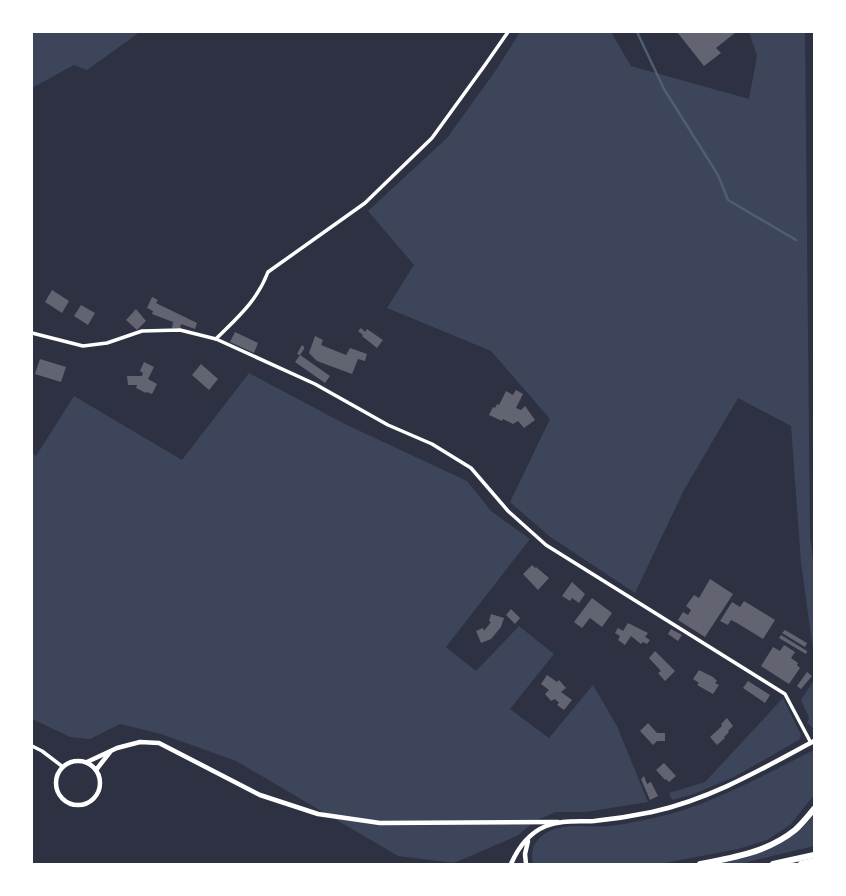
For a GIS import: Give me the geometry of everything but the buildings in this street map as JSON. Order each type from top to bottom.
[{"type":"main road","points":[[700,864],[742,856],[771,845],[797,828],[814,809]]},
{"type":"main road","points":[[773,864],[814,855]]},
{"type":"main road","points":[[801,864],[814,861]]},
{"type":"street","points":[[216,339],[246,309],[262,288],[268,272],[365,203],[432,138],[508,32]]},
{"type":"street","points":[[32,333],[83,346],[107,343],[142,331],[180,330],[216,339],[315,384],[388,425],[432,444],[471,468],[508,511],[546,545],[785,694],[813,742],[714,792],[669,808],[596,821],[380,823],[318,814],[260,795],[159,743],[140,742],[117,747],[87,762],[77,761],[63,767],[57,778],[58,790],[63,799],[72,804],[89,802],[97,794],[100,782],[96,770],[87,762]]},
{"type":"street","points":[[32,746],[63,767]]},
{"type":"street","points":[[96,770],[110,751]]},
{"type":"street","points":[[511,864],[517,851],[529,838],[546,826],[558,822]]},
{"type":"street","points":[[526,864],[525,854],[529,838]]},
{"type":"shaded area","points":[[32,32],[140,32],[87,70],[74,65],[32,88]]},
{"type":"shaded area","points":[[520,32],[611,32],[631,66],[749,99],[757,56],[749,32],[805,32],[810,536],[814,569],[814,657],[801,563],[791,426],[738,398],[684,490],[635,593],[549,536],[510,502],[550,419],[491,351],[387,308],[414,265],[368,211],[447,138]]},
{"type":"shaded area","points":[[249,373],[347,425],[467,481],[491,511],[530,539],[446,647],[476,671],[519,626],[554,654],[510,709],[549,738],[593,685],[617,726],[648,802],[586,812],[556,812],[535,821],[517,836],[454,863],[398,856],[236,761],[161,734],[120,724],[90,739],[70,737],[32,719],[32,452],[36,456],[74,396],[182,460]]},
{"type":"shaded area","points":[[814,680],[814,729],[807,723],[809,718],[801,700]]},
{"type":"shaded area","points":[[783,698],[801,735],[799,740],[734,777],[672,800],[669,793],[705,782]]},
{"type":"shaded area","points":[[814,750],[814,795],[790,825],[767,840],[738,849],[660,864],[533,864],[532,855],[536,842],[553,830],[569,826],[615,825],[649,819],[702,804]]},
{"type":"shaded area","points":[[814,815],[814,846],[739,864],[719,864],[746,857],[783,842],[805,826]]},
{"type":"waterway","points":[[637,32],[664,89],[718,175],[728,200],[796,240]]}]
